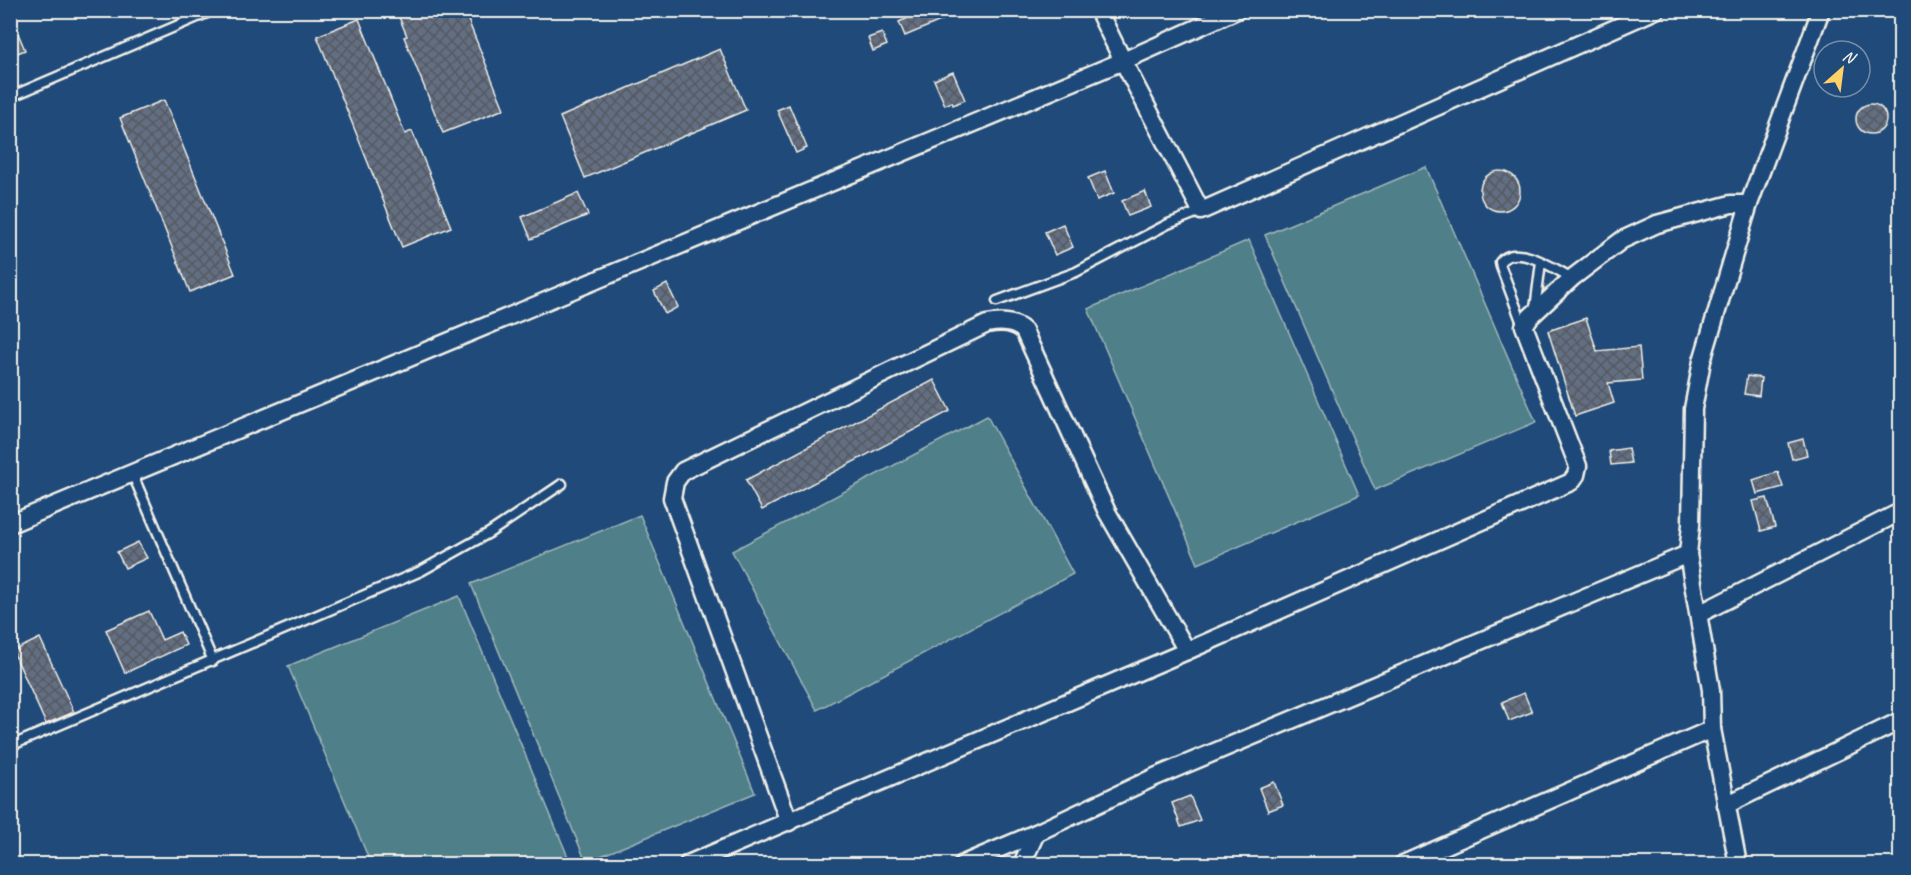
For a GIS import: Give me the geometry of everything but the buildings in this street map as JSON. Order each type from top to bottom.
[{"type":"street","points":[[1098,10],[1201,211],[1656,10]]},
{"type":"street","points":[[10,524],[1123,62],[1237,10]]},
{"type":"street","points":[[1738,864],[1712,729],[1712,690],[1688,554],[1691,525],[1693,409],[1702,362],[1749,204],[1821,10]]},
{"type":"street","points":[[688,864],[1187,651],[1571,482],[1576,476],[1578,466],[1524,326],[1535,312],[1572,278],[1613,245],[1658,224],[1731,204],[1749,204]]},
{"type":"street","points":[[789,822],[672,498],[675,482],[683,471],[987,324],[997,322],[1017,324],[1024,331],[1107,512],[1187,651]]},
{"type":"street","points":[[1699,614],[1900,513]]},
{"type":"street","points":[[963,864],[1036,833],[1155,777],[1688,554]]},
{"type":"street","points":[[1726,805],[1900,721]]},
{"type":"street","points":[[1403,864],[1712,729]]},
{"type":"street","points":[[1022,864],[1036,833]]},
{"type":"lane","points":[[10,97],[214,10]]},
{"type":"lane","points":[[997,301],[1076,272],[1168,224],[1201,211]]},
{"type":"lane","points":[[1524,326],[1500,262],[1507,256],[1521,255],[1572,278]]},
{"type":"lane","points":[[1535,312],[1540,262]]},
{"type":"lane","points":[[132,473],[213,661]]},
{"type":"lane","points":[[10,746],[421,571],[489,533],[562,484]]},
{"type":"green space","points":[[1426,167],[1536,422],[1375,490],[1265,235]]},
{"type":"green space","points":[[1249,240],[1359,495],[1198,564],[1088,309]]},
{"type":"green space","points":[[987,416],[1073,574],[817,710],[732,551]]},
{"type":"green space","points":[[640,515],[755,793],[586,862],[471,584]]},
{"type":"green space","points":[[459,596],[571,864],[371,864],[288,666]]}]
